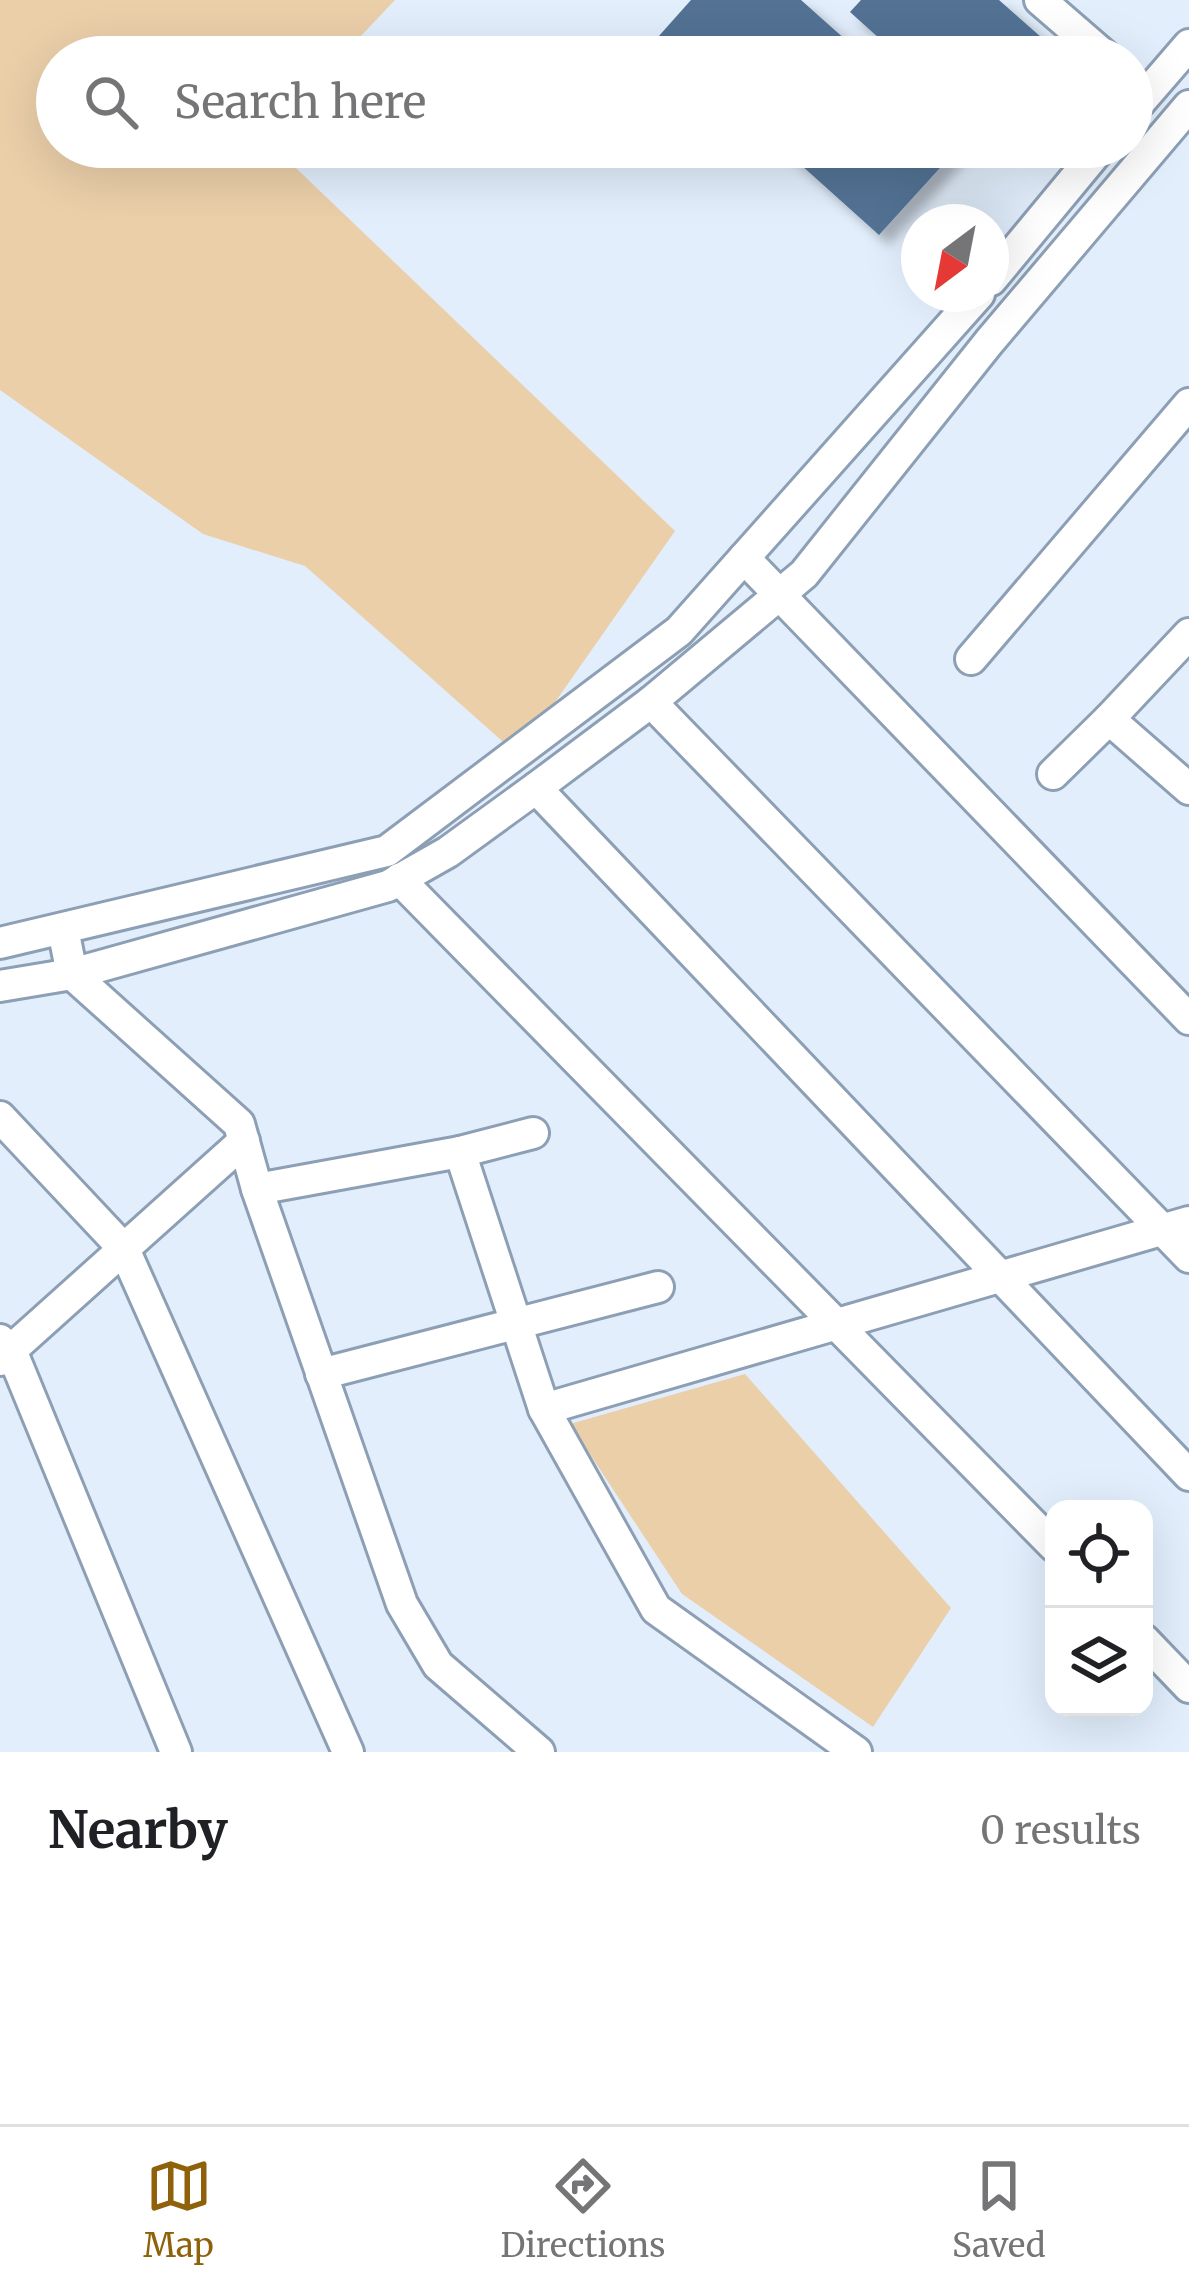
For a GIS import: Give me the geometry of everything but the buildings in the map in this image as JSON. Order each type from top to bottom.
[{"type":"street","points":[[1040,0],[1082,36]]},
{"type":"street","points":[[1153,80],[1189,45]]},
{"type":"street","points":[[1153,148],[1189,106]]},
{"type":"street","points":[[1009,258],[1084,168]]},
{"type":"street","points":[[0,986],[72,974],[388,886],[448,852],[651,703],[804,574],[989,342],[1136,168]]},
{"type":"street","points":[[0,944],[387,851],[679,632],[963,312]]},
{"type":"street","points":[[971,659],[1189,404]]},
{"type":"street","points":[[744,558],[1189,1018]]},
{"type":"street","points":[[1053,774],[1189,634]]},
{"type":"street","points":[[651,703],[1176,1226],[1189,1257]]},
{"type":"street","points":[[1108,719],[1189,789]]},
{"type":"street","points":[[536,788],[1189,1475]]},
{"type":"street","points":[[399,879],[1045,1537]]},
{"type":"street","points":[[63,929],[72,974],[239,1124],[257,1189],[402,1604],[438,1665],[539,1752]]},
{"type":"street","points":[[0,1117],[124,1249],[348,1752]]},
{"type":"street","points":[[257,1189],[460,1152],[533,1133]]},
{"type":"street","points":[[176,1752],[4,1350],[244,1141]]},
{"type":"street","points":[[460,1152],[544,1409],[656,1609],[856,1752]]},
{"type":"street","points":[[544,1409],[1176,1226]]},
{"type":"street","points":[[321,1374],[658,1287]]},
{"type":"street","points":[[1153,1649],[1189,1687]]},
{"type":"shaded area","points":[[0,0],[395,0],[361,36],[36,36],[36,168],[296,168],[675,531],[518,755],[305,566],[203,534],[0,390]]},
{"type":"shaded area","points":[[745,1374],[951,1608],[873,1727],[682,1594],[570,1424]]}]
